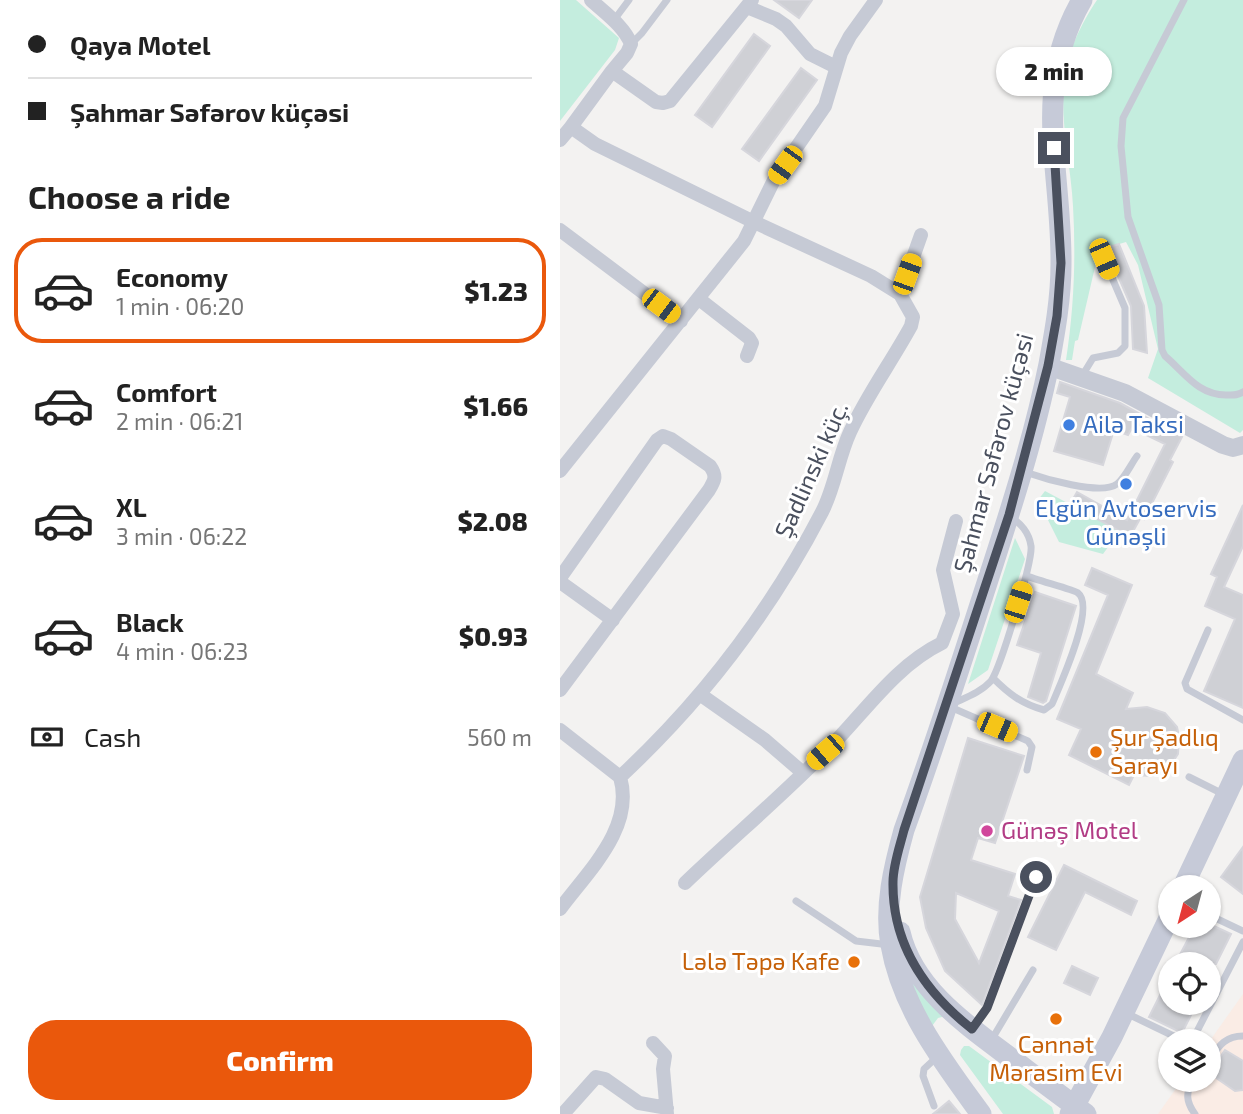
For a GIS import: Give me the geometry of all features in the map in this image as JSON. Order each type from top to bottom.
[{"type":"main road","name":"Şahmar Səfərov küçəsi","points":[[893,876],[904,830],[1009,515],[1048,366],[1057,316],[1061,263],[1053,122],[1054,86],[1061,45],[1082,0]]},
{"type":"main road","points":[[1189,875],[1243,760]]},
{"type":"main road","points":[[893,876],[889,916],[891,945],[912,1006],[940,1055],[981,1114]]},
{"type":"main road","points":[[893,876],[901,938],[913,965],[940,999],[972,1029],[1077,1111],[1159,938]]},
{"type":"main road","points":[[940,1055],[938,1044],[946,1029],[955,1025],[972,1029]]},
{"type":"street","points":[[560,140],[627,53],[631,44],[613,20],[592,0]]},
{"type":"street","points":[[561,467],[740,248],[774,180],[825,106],[836,67],[850,36],[876,0]]},
{"type":"street","points":[[612,71],[656,102],[670,100],[750,4],[786,26],[810,54],[836,67]]},
{"type":"street","points":[[571,127],[595,144],[871,276],[900,294],[921,235]]},
{"type":"street","points":[[560,230],[681,321]]},
{"type":"street","name":"Şadlinski küç.","points":[[620,777],[660,740],[701,695],[783,584],[824,509],[851,430],[911,326],[913,317],[900,294]]},
{"type":"street","points":[[699,299],[749,338],[752,344],[747,356]]},
{"type":"street","points":[[1048,366],[1082,376],[1137,399],[1223,445],[1233,448],[1243,445]]},
{"type":"street","points":[[560,690],[613,620],[715,480],[715,472],[710,466],[663,436],[657,440],[560,580],[613,620]]},
{"type":"street","points":[[685,883],[849,728],[885,686],[924,652],[942,643],[953,614],[943,570],[956,521]]},
{"type":"street","points":[[948,628],[970,636]]},
{"type":"street","points":[[701,695],[765,740],[802,772]]},
{"type":"street","points":[[560,730],[620,777],[624,797],[623,812],[617,830],[560,909]]},
{"type":"street","points":[[564,1114],[596,1077],[605,1079],[639,1103],[667,1111],[663,1069],[665,1056],[653,1043]]},
{"type":"lane","points":[[613,20],[629,0]]},
{"type":"lane","points":[[631,44],[667,0]]},
{"type":"lane","points":[[1184,0],[1123,118],[1121,146],[1129,217],[1159,306],[1162,350],[1165,356],[1201,390],[1219,395],[1238,395],[1243,392]]},
{"type":"lane","points":[[1082,376],[1093,358],[1118,353],[1125,346],[1125,308],[1104,259]]},
{"type":"lane","points":[[1021,471],[1058,484],[1109,487],[1117,484],[1137,456]]},
{"type":"lane","points":[[947,706],[978,692],[993,678],[1027,576],[1031,545],[1022,525],[1009,515]]},
{"type":"lane","points":[[993,678],[1010,695],[1026,705],[1044,710],[1052,704],[1083,621],[1085,603],[1078,592],[1027,576]]},
{"type":"lane","points":[[1208,630],[1185,683],[1187,690],[1243,720]]},
{"type":"lane","points":[[947,706],[1027,741],[1032,747],[1027,770]]},
{"type":"lane","points":[[1189,777],[1226,795]]},
{"type":"lane","points":[[972,1029],[987,1008],[1036,877]]},
{"type":"lane","points":[[796,901],[856,942],[891,945]]},
{"type":"lane","points":[[1222,921],[1243,931]]},
{"type":"lane","points":[[1198,1029],[1243,942]]},
{"type":"lane","points":[[990,1042],[1033,970]]},
{"type":"lane","points":[[1124,1012],[1159,1029]]},
{"type":"lane","points":[[1221,1043],[1232,1036],[1243,1036]]},
{"type":"lane","points":[[934,1106],[923,1076],[924,1069],[940,1055]]},
{"type":"lane","points":[[1188,1092],[1190,1107],[1195,1114]]},
{"type":"shaded area","points":[[1243,994],[1243,1114],[1158,1114],[1174,1092],[1221,1092],[1221,1029],[1218,1029]]},
{"type":"green space","points":[[560,0],[576,0],[619,38],[615,50],[560,121]]},
{"type":"green space","points":[[1097,0],[1243,0],[1243,430],[1240,433],[1148,378],[1158,349],[1138,265],[1126,242],[1099,250],[1072,360],[1066,360],[1073,302],[1074,245],[1072,191],[1063,114],[1064,83],[1075,40]]},
{"type":"green space","points":[[1045,491],[1120,531],[1103,554],[1059,542],[1038,500]]},
{"type":"green space","points":[[1015,538],[1025,559],[988,670],[968,684]]},
{"type":"green space","points":[[907,971],[946,1016],[938,1018],[932,1026],[922,1011]]},
{"type":"green space","points":[[964,1046],[969,1046],[1052,1107],[1054,1114],[1003,1114],[960,1055]]},
{"type":"building","points":[[774,0],[812,0],[799,18]]},
{"type":"building","points":[[754,34],[770,46],[712,127],[695,115]]},
{"type":"building","points":[[801,68],[817,80],[759,161],[742,149]]},
{"type":"building","points":[[1119,244],[1144,306],[1147,353],[1133,349],[1131,306],[1106,248]]},
{"type":"building","points":[[1060,382],[1120,403],[1182,437],[1170,460],[1173,462],[1144,519],[1141,517],[1130,537],[1070,504],[1077,492],[1127,520],[1165,444],[1132,428],[1128,435],[1114,430],[1103,465],[1054,451],[1070,397],[1057,393]]},
{"type":"building","points":[[1243,505],[1243,546],[1224,587],[1243,595],[1243,708],[1204,691],[1235,619],[1205,606],[1217,577],[1211,574]]},
{"type":"building","points":[[1092,568],[1132,585],[1096,674],[1133,693],[1126,709],[1147,707],[1165,713],[1177,727],[1179,736],[1178,754],[1168,769],[1152,776],[1134,775],[1129,785],[1069,755],[1081,729],[1057,719],[1108,595],[1085,585]]},
{"type":"building","points":[[1035,592],[1076,606],[1046,701],[1043,703],[1028,697],[1041,653],[1017,645]]},
{"type":"building","points":[[968,738],[1024,756],[995,843],[978,838],[971,860],[1015,874],[1008,896],[1021,900],[982,1005],[945,971],[926,928],[920,897]],"holes":[[[956,893],[999,911],[979,963],[955,919]]]},
{"type":"building","points":[[1243,847],[1243,894],[1222,876]]},
{"type":"building","points":[[1064,865],[1137,901],[1131,915],[1085,892],[1056,950],[1028,937]]},
{"type":"building","points":[[1222,930],[1231,934],[1221,954],[1181,952],[1189,938],[1222,938]]},
{"type":"building","points":[[1072,966],[1098,978],[1090,995],[1064,983]]},
{"type":"building","points":[[1158,999],[1158,1015],[1191,1015],[1184,1029],[1174,1029],[1149,1017]]},
{"type":"building","points":[[1225,1050],[1243,1061],[1243,1090],[1235,1091],[1221,1081],[1221,1056]]},
{"type":"building","points":[[949,1101],[960,1114],[933,1114],[938,1110]]},
{"type":"place","name":"Ailə Taksi","points":[[1069,425]]},
{"type":"place","name":"Elgün Avtoservis Günəşli","points":[[1126,484]]},
{"type":"place","name":"Şur Şadlıq Sarayı","points":[[1096,752]]},
{"type":"place","name":"Günəş Motel","points":[[987,831]]},
{"type":"place","name":"Lələ Təpə Kafe","points":[[854,962]]},
{"type":"place","name":"Cənnət Mərasim Evi","points":[[1056,1019]]},
{"type":"route","points":[[1036,877],[987,1008],[972,1029],[946,1006],[913,965],[901,938],[892,882],[904,830],[1009,515],[1048,366],[1057,316],[1061,263],[1054,148]]}]
